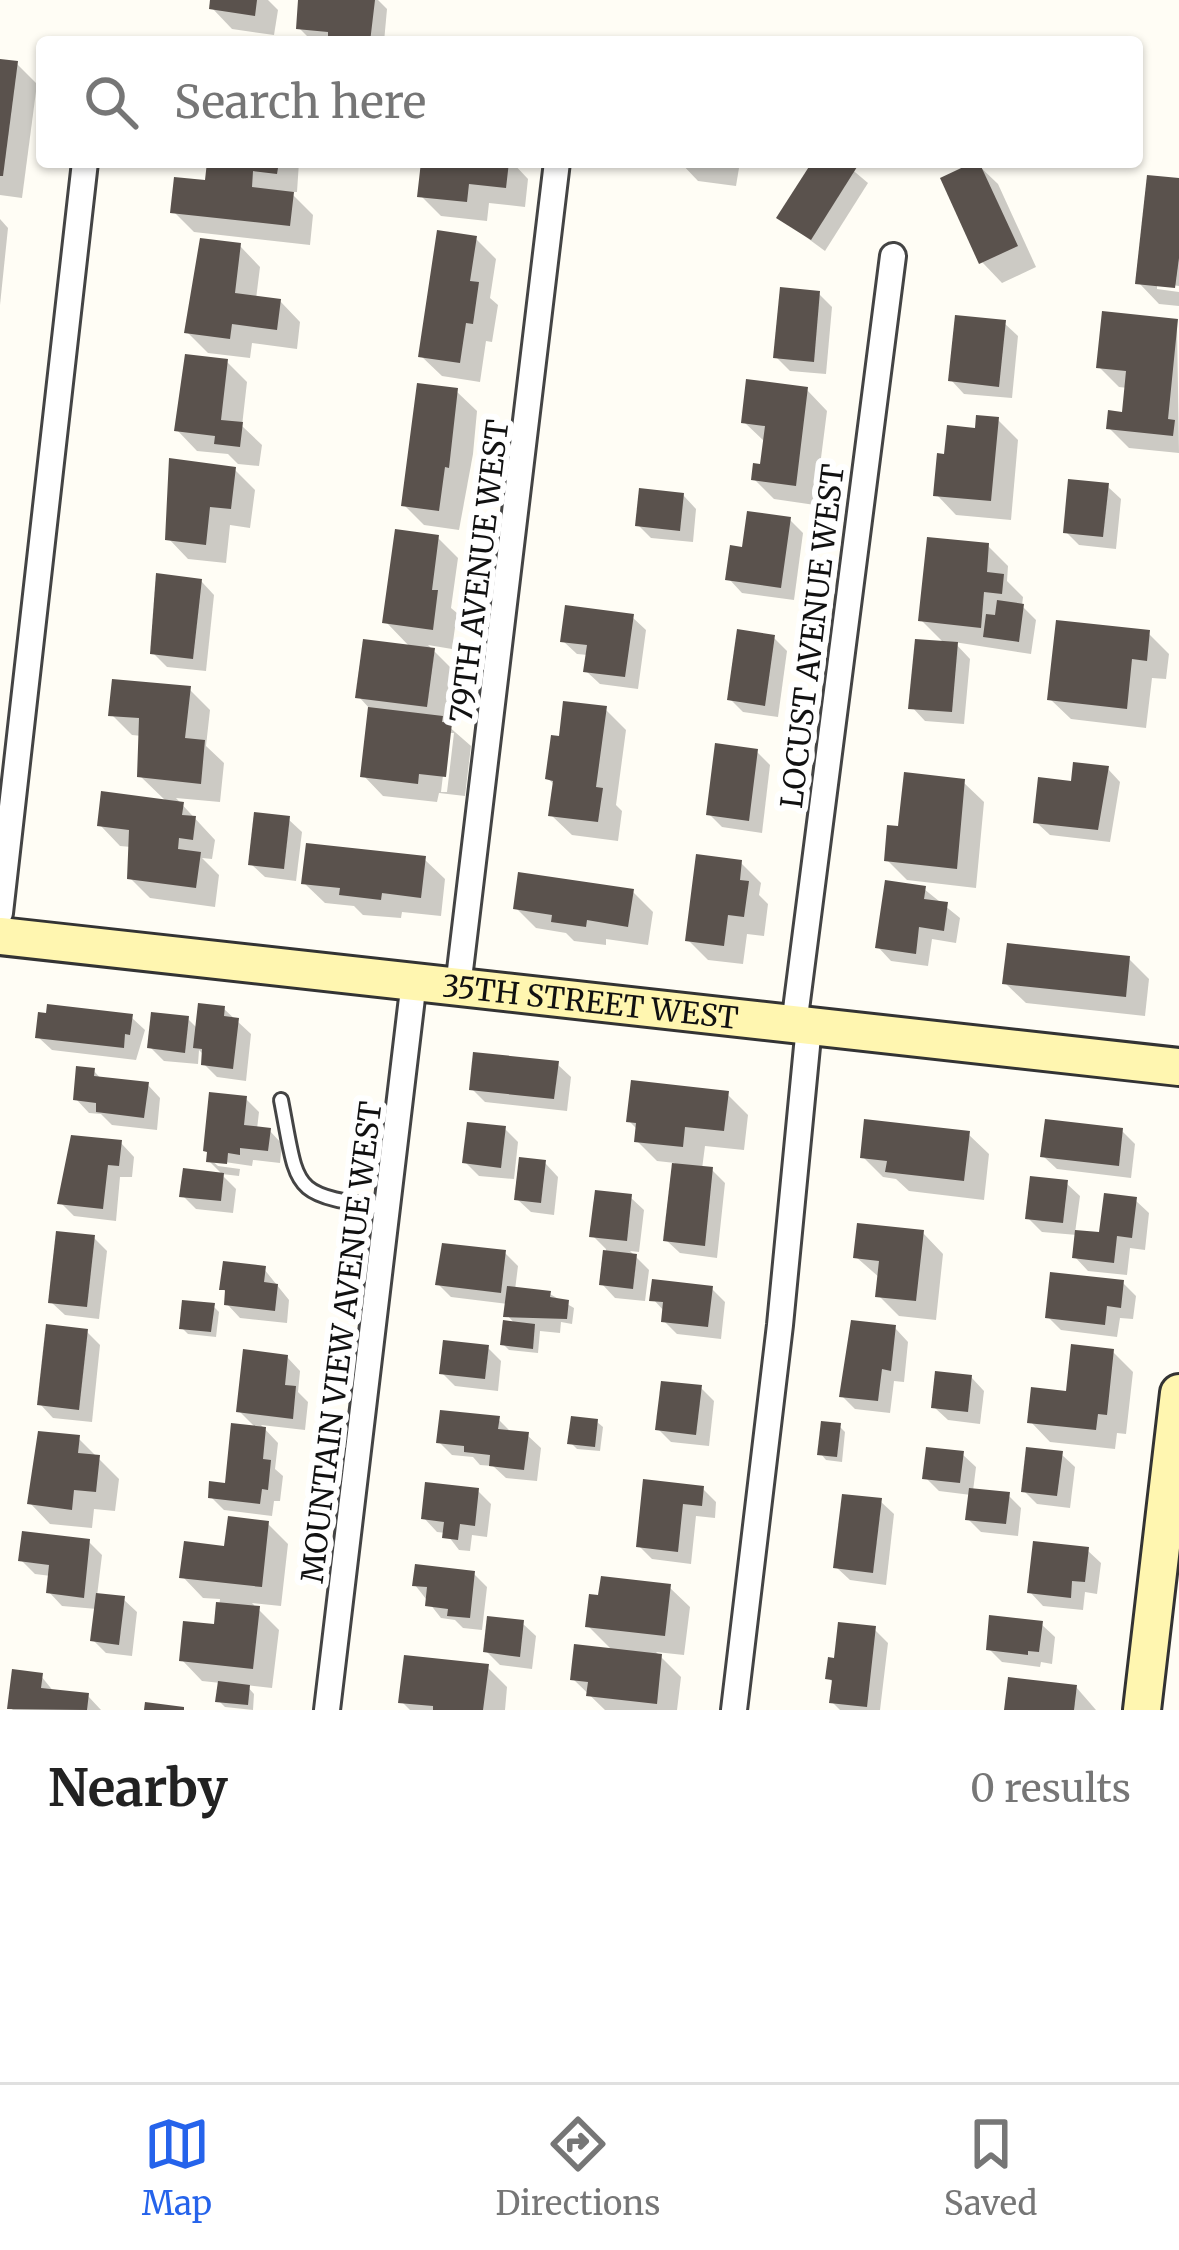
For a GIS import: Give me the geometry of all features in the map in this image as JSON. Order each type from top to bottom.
[{"type":"street","points":[[0,914],[84,168]]},
{"type":"street","name":"79TH AVENUE WEST","points":[[458,987],[556,168]]},
{"type":"street","name":"LOCUST AVENUE WEST","points":[[734,1710],[780,1325],[801,1026],[893,256]]},
{"type":"street","name":"35TH STREET WEST","points":[[0,936],[1179,1067]]},
{"type":"street","name":"MOUNTAIN VIEW AVENUE WEST","points":[[327,1710],[414,981]]},
{"type":"street","points":[[1142,1710],[1161,1597],[1179,1393]]},
{"type":"lane","points":[[281,1100],[300,1184],[314,1196],[387,1208]]},
{"type":"building","points":[[210,0],[257,0],[255,16],[209,9]]},
{"type":"building","points":[[298,0],[375,0],[371,36],[328,36],[328,32],[296,29]]},
{"type":"building","points":[[0,59],[18,61],[3,176],[0,176]]},
{"type":"building","points":[[206,168],[278,168],[277,174],[253,171],[252,187],[294,192],[290,226],[170,213],[174,177],[205,180]]},
{"type":"building","points":[[420,168],[508,168],[506,188],[469,184],[467,202],[417,197]]},
{"type":"building","points":[[808,168],[856,168],[811,240],[776,218]]},
{"type":"building","points":[[961,168],[982,168],[1018,246],[979,264],[940,178]]},
{"type":"building","points":[[1147,175],[1179,178],[1175,288],[1135,284]]},
{"type":"building","points":[[437,230],[477,236],[470,281],[479,282],[473,324],[466,323],[460,363],[418,357]]},
{"type":"building","points":[[200,238],[241,243],[235,293],[281,299],[277,330],[232,324],[230,339],[184,333]]},
{"type":"building","points":[[780,287],[820,291],[814,362],[773,358]]},
{"type":"building","points":[[1102,311],[1178,319],[1168,419],[1175,420],[1173,436],[1106,429],[1108,410],[1122,412],[1126,371],[1096,368]]},
{"type":"building","points":[[955,315],[1006,320],[999,387],[948,381]]},
{"type":"building","points":[[185,354],[228,359],[221,420],[243,422],[240,447],[214,444],[215,436],[174,431]]},
{"type":"building","points":[[746,379],[808,387],[796,486],[751,480],[753,463],[760,464],[765,426],[741,423]]},
{"type":"building","points":[[417,383],[458,388],[439,511],[401,506]]},
{"type":"building","points":[[976,415],[999,417],[991,501],[933,496],[937,453],[944,454],[947,425],[975,428]]},
{"type":"building","points":[[169,458],[236,467],[231,509],[210,507],[206,545],[165,540]]},
{"type":"building","points":[[1068,479],[1109,483],[1103,537],[1063,533]]},
{"type":"building","points":[[639,488],[684,493],[680,531],[635,526]]},
{"type":"building","points":[[747,511],[791,517],[781,588],[725,580],[730,545],[742,547]]},
{"type":"building","points":[[395,529],[439,535],[433,630],[382,623]]},
{"type":"building","points":[[927,537],[989,543],[987,572],[1004,574],[1002,594],[984,592],[981,628],[918,621]]},
{"type":"building","points":[[156,573],[202,579],[193,659],[150,654]]},
{"type":"building","points":[[997,600],[1024,604],[1019,642],[983,637],[986,614],[995,615]]},
{"type":"building","points":[[565,605],[634,614],[625,677],[583,672],[587,645],[560,642]]},
{"type":"building","points":[[1056,620],[1150,630],[1147,661],[1132,659],[1127,709],[1047,700]]},
{"type":"building","points":[[737,629],[775,635],[765,706],[727,700]]},
{"type":"building","points":[[363,639],[435,648],[427,707],[355,698]]},
{"type":"building","points":[[915,639],[958,642],[952,712],[908,709]]},
{"type":"building","points":[[112,679],[191,686],[185,738],[205,740],[201,784],[137,777],[139,718],[108,716]]},
{"type":"building","points":[[563,701],[607,706],[596,787],[603,788],[598,822],[548,816],[553,781],[545,779],[551,735],[559,736]]},
{"type":"building","points":[[368,707],[443,716],[442,722],[452,723],[446,777],[419,774],[418,784],[360,777]]},
{"type":"building","points":[[715,743],[758,749],[749,821],[706,815]]},
{"type":"building","points":[[1073,762],[1109,766],[1098,830],[1033,823],[1038,777],[1071,781]]},
{"type":"building","points":[[904,772],[965,779],[957,869],[884,861],[887,825],[898,826]]},
{"type":"building","points":[[101,791],[184,802],[182,815],[196,816],[193,840],[179,838],[178,849],[201,852],[196,888],[127,879],[129,830],[97,826]]},
{"type":"building","points":[[254,812],[290,816],[284,869],[248,865]]},
{"type":"building","points":[[306,843],[426,856],[421,898],[382,893],[381,900],[339,895],[340,888],[301,884]]},
{"type":"building","points":[[696,854],[742,860],[740,880],[749,881],[744,917],[728,915],[724,946],[685,941]]},
{"type":"building","points":[[518,872],[634,889],[628,927],[587,920],[586,927],[551,922],[552,915],[513,909]]},
{"type":"building","points":[[885,880],[926,886],[924,899],[948,902],[944,931],[919,927],[916,954],[875,948]]},
{"type":"building","points":[[1007,943],[1130,956],[1126,997],[1002,984]]},
{"type":"building","points":[[198,1003],[225,1006],[224,1016],[239,1018],[233,1069],[201,1065],[202,1049],[193,1048]]},
{"type":"building","points":[[47,1004],[133,1014],[124,1048],[35,1038],[38,1012],[46,1013]]},
{"type":"building","points":[[151,1012],[189,1016],[185,1053],[147,1048]]},
{"type":"building","points":[[473,1052],[559,1061],[554,1099],[469,1090]]},
{"type":"building","points":[[76,1066],[95,1068],[94,1076],[149,1082],[144,1118],[96,1112],[96,1103],[73,1100]]},
{"type":"building","points":[[631,1080],[729,1091],[724,1131],[685,1127],[683,1147],[634,1142],[636,1123],[626,1122]]},
{"type":"building","points":[[209,1092],[247,1096],[244,1125],[271,1128],[268,1151],[240,1148],[240,1155],[228,1153],[227,1164],[206,1162]]},
{"type":"building","points":[[864,1119],[970,1131],[964,1181],[885,1172],[887,1161],[860,1158]]},
{"type":"building","points":[[1045,1119],[1123,1128],[1119,1166],[1040,1157]]},
{"type":"building","points":[[467,1122],[506,1126],[501,1168],[462,1163]]},
{"type":"building","points":[[71,1135],[122,1140],[119,1166],[108,1165],[103,1209],[57,1204]]},
{"type":"building","points":[[519,1157],[546,1160],[541,1203],[514,1200]]},
{"type":"building","points":[[672,1163],[713,1167],[705,1246],[663,1241]]},
{"type":"building","points":[[183,1168],[224,1173],[221,1201],[179,1197]]},
{"type":"building","points":[[1030,1176],[1068,1180],[1063,1223],[1025,1219]]},
{"type":"building","points":[[595,1190],[632,1194],[627,1241],[589,1237]]},
{"type":"building","points":[[1104,1193],[1137,1197],[1132,1238],[1117,1236],[1114,1263],[1072,1258],[1075,1230],[1099,1232]]},
{"type":"building","points":[[857,1223],[924,1230],[916,1301],[875,1297],[879,1261],[853,1258]]},
{"type":"building","points":[[56,1231],[95,1235],[87,1307],[48,1303]]},
{"type":"building","points":[[442,1243],[506,1250],[501,1293],[435,1285]]},
{"type":"building","points":[[603,1250],[637,1254],[633,1289],[599,1285]]},
{"type":"building","points":[[223,1261],[266,1266],[264,1282],[278,1284],[275,1311],[224,1305],[225,1290],[219,1290]]},
{"type":"building","points":[[1050,1272],[1124,1280],[1121,1308],[1107,1306],[1105,1325],[1045,1318]]},
{"type":"building","points":[[652,1279],[713,1286],[708,1327],[661,1322],[663,1302],[649,1301]]},
{"type":"building","points":[[507,1286],[551,1291],[550,1297],[569,1300],[567,1319],[503,1317]]},
{"type":"building","points":[[182,1300],[215,1303],[211,1332],[179,1329]]},
{"type":"building","points":[[503,1320],[535,1324],[533,1349],[500,1345]]},
{"type":"building","points":[[851,1320],[896,1325],[891,1371],[882,1369],[878,1401],[839,1397]]},
{"type":"building","points":[[46,1324],[88,1329],[79,1410],[37,1405]]},
{"type":"building","points":[[443,1340],[489,1345],[485,1379],[439,1374]]},
{"type":"building","points":[[1071,1344],[1114,1349],[1107,1415],[1098,1414],[1096,1430],[1027,1423],[1031,1387],[1066,1391]]},
{"type":"building","points":[[243,1349],[288,1355],[285,1385],[296,1386],[293,1419],[236,1412]]},
{"type":"building","points":[[935,1371],[972,1375],[968,1412],[931,1408]]},
{"type":"building","points":[[661,1381],[702,1385],[696,1435],[655,1430]]},
{"type":"building","points":[[440,1410],[500,1416],[498,1429],[529,1432],[524,1470],[489,1466],[490,1455],[436,1443]]},
{"type":"building","points":[[571,1416],[598,1419],[595,1447],[567,1444]]},
{"type":"building","points":[[821,1421],[841,1423],[837,1457],[817,1455]]},
{"type":"building","points":[[231,1423],[266,1427],[263,1459],[271,1460],[268,1490],[262,1489],[260,1504],[208,1498],[209,1481],[225,1483]]},
{"type":"building","points":[[38,1431],[80,1435],[78,1453],[100,1455],[96,1492],[74,1490],[72,1510],[27,1504]]},
{"type":"building","points":[[926,1447],[964,1451],[960,1483],[922,1479]]},
{"type":"building","points":[[1026,1447],[1063,1451],[1057,1496],[1021,1492]]},
{"type":"building","points":[[643,1479],[704,1486],[702,1506],[683,1504],[678,1552],[636,1547]]},
{"type":"building","points":[[425,1482],[479,1488],[475,1526],[460,1524],[458,1540],[442,1538],[444,1522],[421,1519]]},
{"type":"building","points":[[969,1488],[1010,1492],[1006,1524],[965,1520]]},
{"type":"building","points":[[842,1494],[882,1498],[873,1573],[833,1568]]},
{"type":"building","points":[[228,1516],[269,1521],[262,1587],[179,1578],[184,1541],[224,1546]]},
{"type":"building","points":[[22,1531],[90,1539],[84,1598],[46,1593],[49,1565],[18,1561]]},
{"type":"building","points":[[1033,1541],[1089,1547],[1085,1582],[1072,1581],[1071,1598],[1027,1593]]},
{"type":"building","points":[[415,1564],[475,1571],[470,1618],[447,1616],[448,1609],[425,1606],[427,1587],[412,1586]]},
{"type":"building","points":[[601,1576],[671,1584],[665,1636],[585,1627],[589,1594],[598,1595]]},
{"type":"building","points":[[96,1593],[125,1596],[119,1645],[90,1641]]},
{"type":"building","points":[[216,1602],[260,1606],[253,1669],[179,1661],[183,1621],[214,1624]]},
{"type":"building","points":[[989,1615],[1043,1621],[1039,1652],[986,1650]]},
{"type":"building","points":[[487,1616],[524,1620],[520,1657],[483,1652]]},
{"type":"building","points":[[838,1622],[876,1626],[867,1707],[829,1703],[832,1680],[825,1679],[828,1657],[834,1658]]},
{"type":"building","points":[[574,1644],[662,1654],[657,1704],[586,1696],[588,1682],[570,1680]]},
{"type":"building","points":[[404,1655],[489,1664],[483,1710],[433,1710],[433,1706],[398,1703]]},
{"type":"building","points":[[12,1669],[43,1673],[41,1688],[89,1693],[87,1710],[7,1709]]},
{"type":"building","points":[[1008,1677],[1077,1685],[1074,1710],[1004,1710]]},
{"type":"building","points":[[218,1681],[250,1685],[248,1705],[215,1702]]},
{"type":"building","points":[[145,1702],[184,1707],[184,1710],[144,1710]]}]
